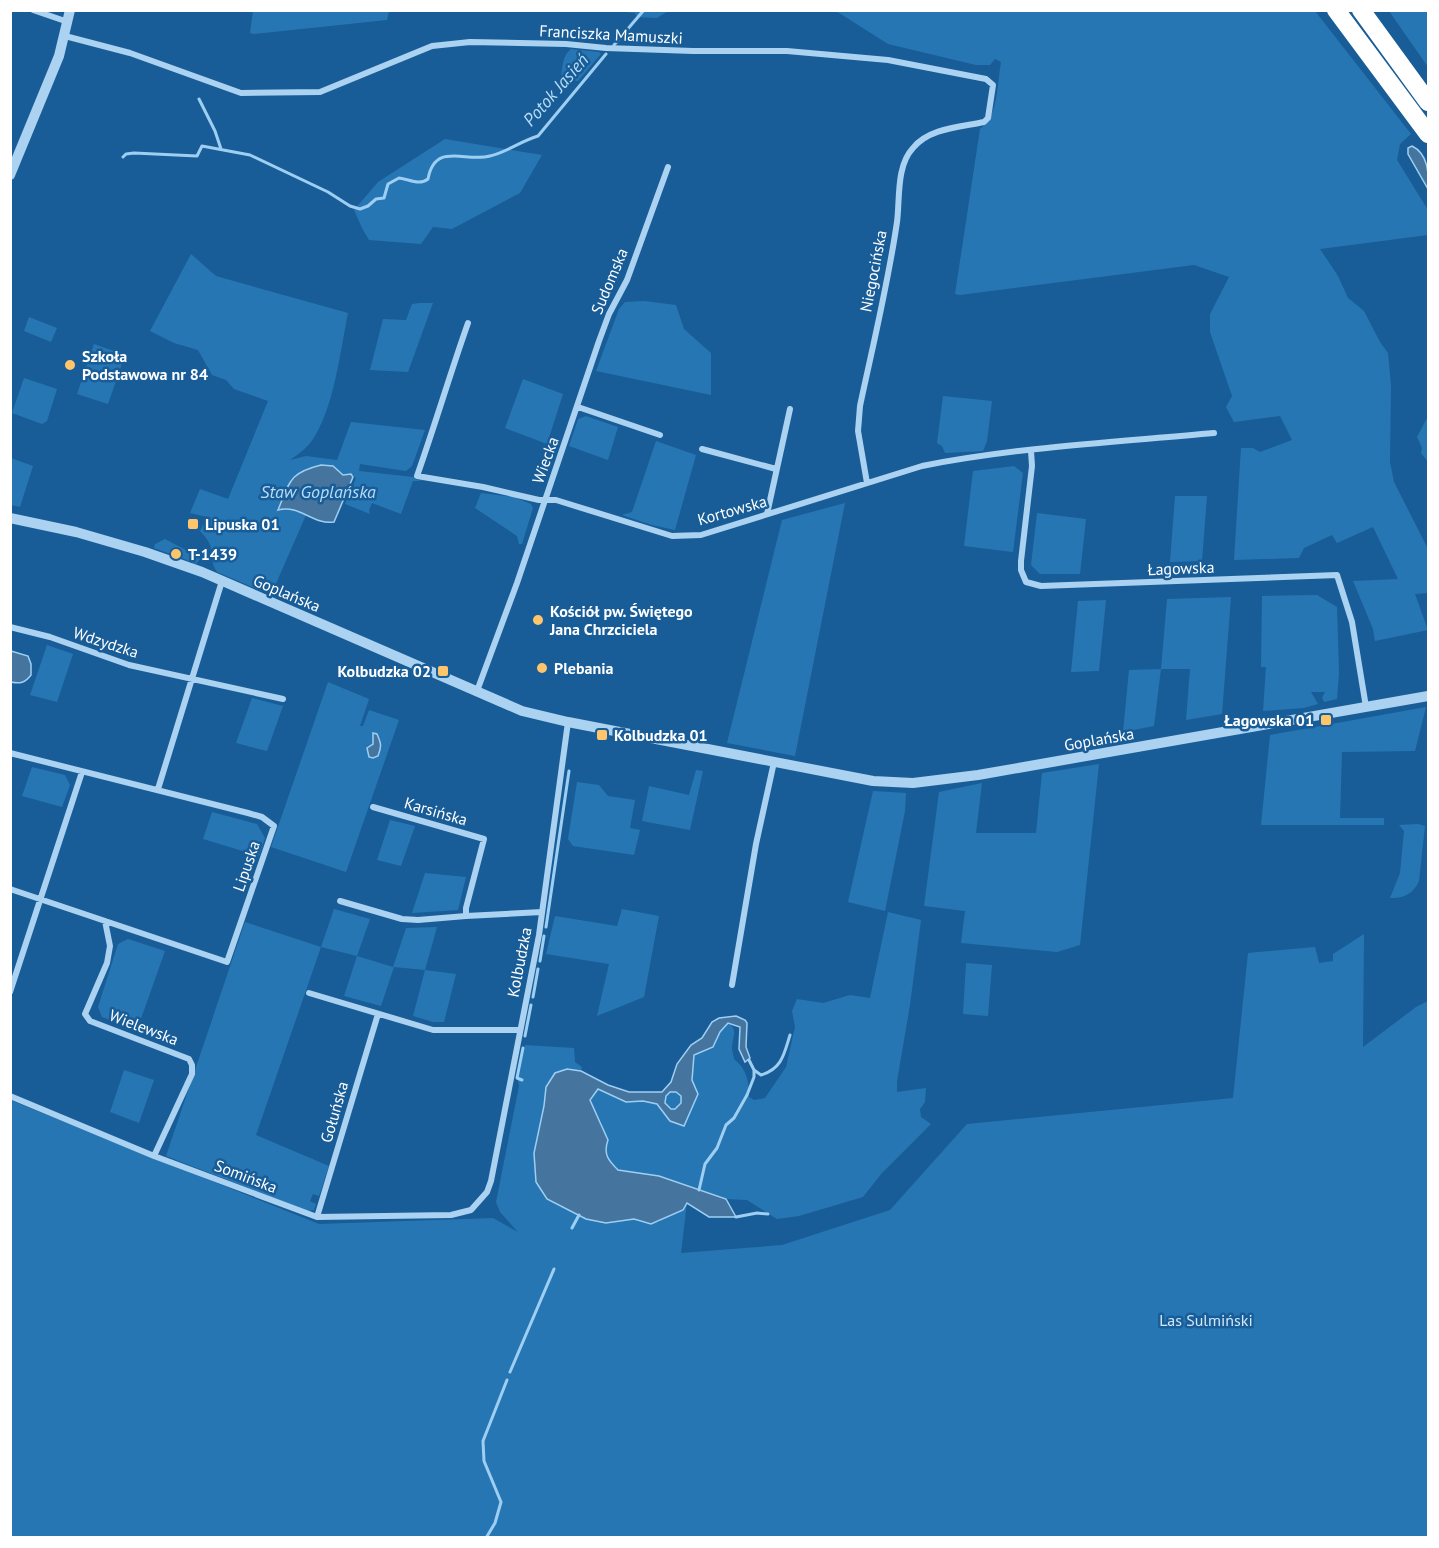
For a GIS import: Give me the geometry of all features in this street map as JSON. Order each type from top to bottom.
[{"type":"highway","points":[[1336,10],[1428,134]]},
{"type":"highway","points":[[1361,10],[1428,102]]},
{"type":"street","points":[[10,175],[50,80],[65,36],[69,16],[33,10]]},
{"type":"street","name":"Franciszka Mamuszki","points":[[65,36],[130,53],[241,93],[320,92],[432,45],[449,43],[566,44],[693,51],[788,51],[888,60],[986,79],[993,85],[988,118]]},
{"type":"street","name":"Niegocińska","points":[[867,483],[858,431],[860,406],[897,223],[902,174],[907,155],[914,146],[932,134],[984,122],[988,118]]},
{"type":"street","name":"Sudomska","points":[[578,406],[609,314],[627,280],[668,167]]},
{"type":"street","name":"Kortowska","points":[[468,323],[417,476],[483,486],[545,500],[556,500],[672,536],[701,535],[922,466],[1031,451],[1214,433]]},
{"type":"street","points":[[578,406],[660,435]]},
{"type":"street","name":"Wiecka","points":[[477,691],[510,604],[578,406]]},
{"type":"street","points":[[767,514],[790,409]]},
{"type":"street","points":[[702,449],[776,469]]},
{"type":"street","name":"Łagowska","points":[[1031,451],[1032,466],[1021,561],[1021,570],[1026,582],[1041,586],[1337,575],[1352,622],[1366,707]]},
{"type":"street","name":"Goplańska","points":[[10,518],[76,532],[134,549],[222,581],[522,711],[873,781],[928,782],[978,775],[1428,696]]},
{"type":"street","points":[[158,789],[222,581]]},
{"type":"street","name":"Wdzydzka","points":[[10,627],[28,630],[129,665],[283,699]]},
{"type":"street","name":"Kolbudzka","points":[[480,1201],[491,1181],[542,912],[568,722]]},
{"type":"street","name":"Lipuska","points":[[10,753],[262,817],[274,826],[227,962],[105,921]]},
{"type":"street","points":[[732,985],[756,844],[774,762]]},
{"type":"street","points":[[10,992],[82,772]]},
{"type":"street","name":"Karsińska","points":[[373,807],[484,839],[466,908],[466,916]]},
{"type":"street","points":[[10,890],[105,921]]},
{"type":"street","points":[[340,901],[402,919],[418,920],[542,912]]},
{"type":"street","name":"Wielewska","points":[[105,921],[110,946],[107,963],[85,1014],[90,1021],[189,1059],[192,1065],[192,1074],[154,1156]]},
{"type":"street","points":[[309,993],[433,1030],[520,1030]]},
{"type":"street","name":"Gołuńska","points":[[316,1217],[378,1014]]},
{"type":"street","name":"Somińska","points":[[10,1096],[154,1156],[316,1217],[451,1215],[471,1210],[480,1201]]},
{"type":"green space","points":[[253,10],[389,11],[387,20],[254,34],[250,33]]},
{"type":"green space","points":[[618,11],[668,11],[657,18],[637,17],[635,13]]},
{"type":"green space","points":[[836,11],[1315,11],[1411,134],[1400,144],[1397,160],[1428,210],[1428,235],[1320,249],[1338,276],[1348,298],[1364,311],[1388,353],[1391,385],[1390,462],[1394,482],[1428,549],[1428,593],[1415,594],[1428,630],[1375,641],[1373,629],[1353,581],[1398,579],[1373,527],[1337,543],[1332,535],[1304,548],[1299,558],[1234,560],[1241,448],[1253,448],[1260,452],[1292,440],[1280,416],[1234,422],[1226,407],[1232,396],[1210,332],[1210,314],[1229,277],[1194,265],[955,294],[980,129],[991,116],[994,107],[1001,62],[995,59],[990,65],[976,65],[888,44]]},
{"type":"green space","points":[[1389,11],[1428,11],[1428,67]]},
{"type":"green space","points":[[571,49],[601,54],[578,81],[561,79],[564,59]]},
{"type":"green space","points":[[445,139],[542,155],[520,193],[452,229],[433,227],[421,244],[369,240],[354,210],[378,182]]},
{"type":"green space","points":[[191,254],[216,276],[348,313],[335,380],[325,414],[311,442],[290,460],[306,456],[337,460],[351,422],[425,430],[412,466],[406,471],[360,464],[359,471],[413,477],[425,481],[413,481],[401,514],[372,503],[370,514],[345,504],[356,478],[351,474],[345,476],[333,466],[321,465],[308,468],[291,479],[278,509],[292,509],[306,515],[271,595],[217,572],[209,543],[200,531],[207,517],[190,513],[200,489],[228,499],[268,401],[234,389],[226,380],[212,375],[198,350],[174,343],[150,331]]},
{"type":"green space","points":[[644,301],[676,305],[684,329],[711,353],[711,395],[596,371],[619,309],[625,302]]},
{"type":"green space","points":[[433,303],[408,372],[370,370],[383,319],[406,320],[412,304]]},
{"type":"green space","points":[[29,317],[57,328],[51,342],[24,331]]},
{"type":"green space","points":[[94,344],[125,355],[108,404],[77,394]]},
{"type":"green space","points":[[24,378],[57,389],[47,421],[42,424],[12,413]]},
{"type":"green space","points":[[523,379],[563,394],[547,444],[505,428]]},
{"type":"green space","points":[[943,396],[992,401],[987,441],[983,451],[945,453],[942,446],[937,443]]},
{"type":"green space","points":[[586,416],[618,427],[608,460],[569,446],[578,419]]},
{"type":"green space","points":[[1427,418],[1428,462],[1421,453],[1422,448],[1417,437]]},
{"type":"green space","points":[[656,441],[696,455],[675,530],[622,515],[632,512]]},
{"type":"green space","points":[[11,458],[33,466],[20,507],[11,505]]},
{"type":"green space","points":[[1014,466],[1023,473],[1013,552],[964,546],[973,471]]},
{"type":"green space","points":[[481,493],[514,497],[531,504],[533,508],[522,544],[519,544],[517,536],[475,508]]},
{"type":"green space","points":[[1175,496],[1207,496],[1202,561],[1170,562]]},
{"type":"green space","points":[[845,503],[795,756],[727,743],[782,520]]},
{"type":"green space","points":[[1037,513],[1086,519],[1080,574],[1040,574],[1031,565]]},
{"type":"green space","points":[[165,539],[201,558],[196,564],[177,556],[175,552],[173,555],[154,548],[155,544]]},
{"type":"green space","points":[[1317,595],[1337,607],[1339,673],[1337,699],[1324,702],[1322,698],[1325,692],[1311,692],[1318,704],[1304,708],[1263,711],[1266,667],[1261,667],[1262,596]]},
{"type":"green space","points":[[1231,597],[1222,714],[1186,720],[1190,669],[1161,669],[1167,599]]},
{"type":"green space","points":[[1106,600],[1099,671],[1071,672],[1078,601]]},
{"type":"green space","points":[[47,645],[73,654],[57,702],[30,695]]},
{"type":"green space","points":[[1161,669],[1154,726],[1123,732],[1129,670]]},
{"type":"green space","points":[[328,682],[369,699],[360,726],[363,726],[369,710],[399,720],[346,872],[271,847]]},
{"type":"green space","points":[[252,698],[283,706],[267,751],[236,743]]},
{"type":"green space","points":[[1426,707],[1415,751],[1342,752],[1340,818],[1384,818],[1384,825],[1261,825],[1270,735]]},
{"type":"green space","points":[[1099,764],[1080,945],[1057,952],[961,943],[965,911],[924,906],[939,792],[982,783],[976,833],[1036,833],[1042,773]]},
{"type":"green space","points":[[32,767],[65,775],[70,785],[62,807],[22,796]]},
{"type":"green space","points":[[696,770],[703,771],[690,830],[642,821],[649,786],[689,795]]},
{"type":"green space","points":[[577,782],[599,785],[608,796],[635,800],[630,828],[640,830],[634,855],[573,846],[568,839]]},
{"type":"green space","points":[[873,791],[906,793],[905,811],[885,911],[848,902]]},
{"type":"green space","points":[[212,812],[257,824],[265,838],[259,856],[203,839]]},
{"type":"green space","points":[[390,820],[415,826],[401,866],[377,860]]},
{"type":"green space","points":[[1399,825],[1425,826],[1419,881],[1407,895],[1390,898],[1400,873],[1404,831]]},
{"type":"green space","points":[[425,873],[466,877],[458,910],[412,913]]},
{"type":"green space","points":[[334,909],[370,919],[357,956],[321,947]]},
{"type":"green space","points":[[622,909],[659,916],[644,997],[597,1016],[609,964],[546,954],[555,916],[617,926]]},
{"type":"green space","points":[[888,912],[921,920],[897,1092],[926,1088],[925,1102],[920,1109],[921,1117],[931,1124],[882,1173],[863,1197],[799,1216],[777,1219],[747,1200],[726,1199],[659,1176],[618,1170],[608,1159],[602,1124],[590,1100],[598,1089],[626,1102],[643,1101],[657,1104],[670,1121],[698,1094],[692,1080],[694,1055],[713,1047],[720,1032],[728,1023],[734,1031],[732,1048],[734,1059],[742,1067],[746,1076],[749,1097],[754,1100],[765,1098],[786,1067],[795,1027],[792,1011],[797,999],[823,1003],[850,995],[870,998]]},
{"type":"green space","points":[[245,922],[321,947],[256,1135],[329,1166],[319,1196],[313,1194],[310,1201],[316,1204],[314,1210],[307,1211],[166,1156]]},
{"type":"green space","points":[[437,927],[425,970],[394,967],[381,1006],[344,996],[357,956],[393,967],[406,928]]},
{"type":"green space","name":"Las Sulmiński","points":[[1364,934],[1363,1047],[1416,1007],[1428,1001],[1428,1537],[11,1537],[10,1100],[319,1224],[493,1218],[518,1232],[500,1212],[496,1202],[525,1045],[574,1048],[575,1062],[582,1067],[581,1071],[567,1069],[555,1073],[546,1086],[534,1153],[536,1182],[606,1223],[634,1219],[645,1223],[659,1222],[667,1215],[683,1210],[687,1202],[681,1253],[782,1245],[890,1210],[967,1124],[1233,1098],[1248,953],[1315,947],[1319,963],[1333,961],[1333,954]]},
{"type":"green space","points":[[128,939],[165,951],[137,1030],[102,1017],[98,1007],[118,944]]},
{"type":"green space","points":[[966,963],[992,965],[988,1016],[963,1014]]},
{"type":"green space","points":[[425,970],[456,974],[444,1022],[433,1022],[413,1016]]},
{"type":"green space","points":[[124,1070],[154,1080],[139,1123],[110,1112]]},
{"type":"green space","points":[[670,1092],[676,1092],[681,1100],[679,1106],[670,1108],[665,1103],[665,1097]]},
{"type":"water","points":[[1412,146],[1424,159],[1428,170],[1428,189],[1408,154],[1408,148]]},
{"type":"water","name":"Staw Goplańska","points":[[321,465],[333,466],[343,475],[351,474],[353,477],[334,522],[319,521],[293,510],[278,510],[288,485],[296,475]]},
{"type":"water","points":[[11,651],[28,656],[31,675],[27,680],[11,682]]},
{"type":"water","points":[[373,733],[377,734],[380,750],[378,756],[373,758],[369,757],[367,748],[373,744]]},
{"type":"water","points":[[736,1016],[745,1020],[747,1023],[746,1047],[750,1058],[745,1062],[739,1049],[740,1027],[728,1023],[720,1032],[713,1047],[694,1055],[692,1080],[698,1094],[684,1126],[670,1121],[657,1104],[643,1101],[626,1102],[598,1089],[590,1100],[608,1140],[607,1156],[618,1170],[659,1176],[726,1199],[736,1217],[709,1217],[687,1203],[683,1210],[651,1224],[634,1219],[606,1223],[586,1219],[547,1199],[536,1182],[534,1153],[546,1087],[555,1073],[567,1069],[581,1071],[608,1085],[629,1092],[662,1092],[671,1082],[677,1064],[691,1045],[702,1038],[712,1022],[719,1018]],"holes":[[[670,1092],[676,1092],[681,1096],[681,1103],[675,1109],[671,1109],[665,1103],[666,1096]]]},
{"type":"waterway","name":"Potok Jasień","points":[[614,45],[644,10]]},
{"type":"waterway","points":[[123,157],[134,153],[197,156],[202,146],[250,155],[360,209],[376,199],[384,198],[388,184],[399,178],[425,181],[437,160],[444,157],[490,156],[538,136],[606,54]]},
{"type":"waterway","points":[[199,99],[221,149]]},
{"type":"waterway","points":[[546,927],[569,771]]},
{"type":"waterway","points":[[540,961],[544,936]]},
{"type":"waterway","points":[[533,997],[538,969]]},
{"type":"waterway","points":[[525,1036],[531,1005]]},
{"type":"waterway","points":[[749,1060],[754,1070],[761,1075],[774,1069],[781,1060],[790,1035]]},
{"type":"waterway","points":[[522,1080],[517,1078],[523,1048]]},
{"type":"waterway","points":[[699,1190],[705,1164],[717,1148],[726,1125],[734,1118],[747,1095],[754,1077],[754,1070]]},
{"type":"waterway","points":[[736,1217],[757,1213],[768,1214]]},
{"type":"waterway","points":[[572,1228],[579,1215]]},
{"type":"waterway","points":[[510,1372],[554,1269]]},
{"type":"waterway","points":[[486,1538],[495,1523],[501,1502],[484,1461],[483,1441],[507,1380]]},
{"type":"place","name":"Szkoła Podstawowa nr 84","points":[[70,365]]},
{"type":"place","name":"Lipuska 01","points":[[193,524]]},
{"type":"place","name":"T-1439","points":[[176,554]]},
{"type":"place","name":"Kościół pw. Świętego Jana Chrzciciela","points":[[538,620]]},
{"type":"place","name":"Plebania","points":[[542,668]]},
{"type":"place","name":"Kolbudzka 02","points":[[443,671]]},
{"type":"place","name":"Łagowska 01","points":[[1326,720]]},
{"type":"place","name":"Kolbudzka 01","points":[[602,735]]}]
